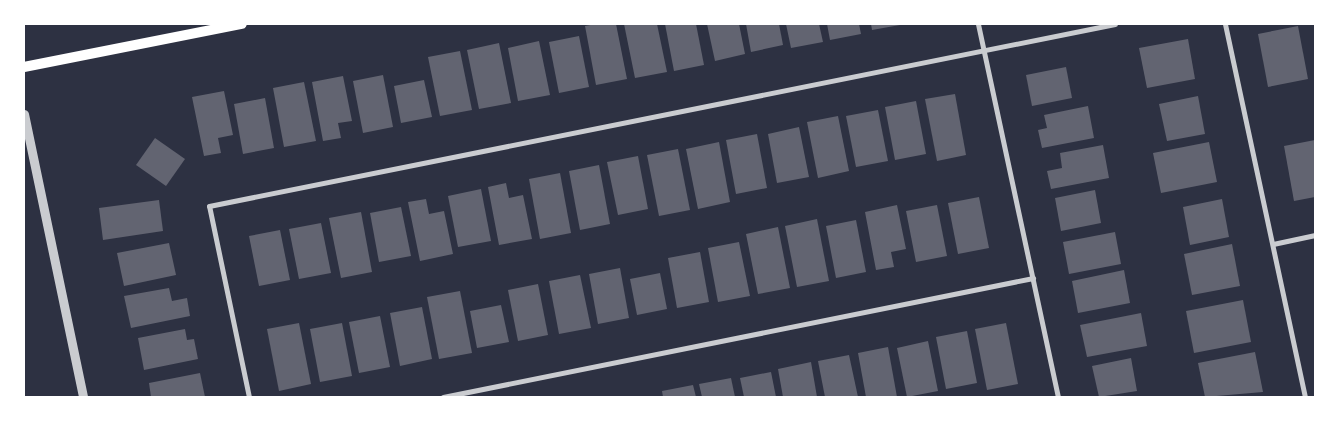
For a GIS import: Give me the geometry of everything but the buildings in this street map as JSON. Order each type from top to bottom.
[{"type":"main road","points":[[24,67],[242,24]]},
{"type":"street","points":[[978,24],[1058,397]]},
{"type":"street","points":[[249,397],[209,206],[1115,24]]},
{"type":"street","points":[[1224,24],[1305,397]]},
{"type":"street","points":[[24,114],[83,397]]},
{"type":"street","points":[[1272,244],[1315,235]]},
{"type":"street","points":[[443,397],[1033,278]]}]
